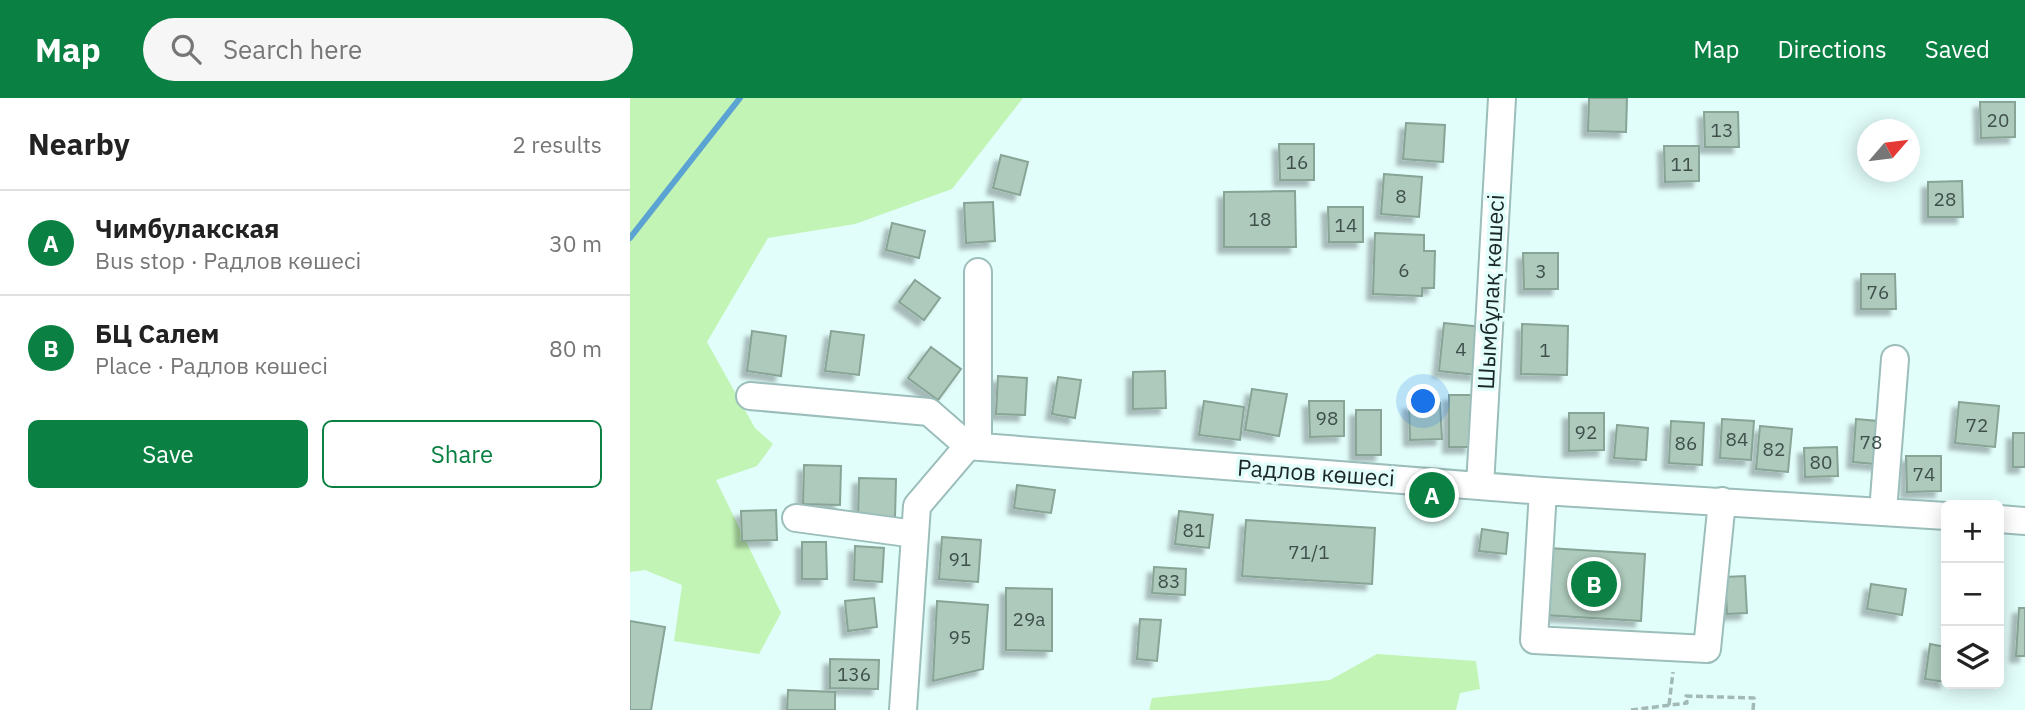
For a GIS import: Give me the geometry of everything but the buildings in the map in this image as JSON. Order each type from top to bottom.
[{"type":"street","name":"Шымбұлақ көшесі","points":[[1480,486],[1502,98]]},
{"type":"street","points":[[904,710],[917,506],[973,447],[978,272]]},
{"type":"street","points":[[1883,512],[1895,359]]},
{"type":"street","points":[[750,396],[929,412],[973,447]]},
{"type":"street","name":"Радлов көшесі","points":[[973,447],[1543,491],[1941,516]]},
{"type":"street","points":[[1543,491],[1534,640],[1707,649],[1722,501]]},
{"type":"street","points":[[796,518],[915,534]]},
{"type":"street","points":[[2004,519],[2025,521]]},
{"type":"path","points":[[1669,705],[1676,647]]},
{"type":"path","points":[[1631,710],[1687,703],[1686,696],[1754,698],[1753,710]]},
{"type":"green space","points":[[630,98],[1023,98],[952,189],[855,224],[768,238],[707,342],[755,428],[773,444],[757,466],[716,480],[781,613],[759,654],[674,641],[682,585],[645,570],[630,572]]},
{"type":"green space","points":[[1377,654],[1476,661],[1480,689],[1460,693],[1456,710],[1149,710],[1152,698],[1330,680]]},
{"type":"waterway","points":[[630,238],[740,98]]},
{"type":"place","name":"Чимбулакская","points":[[1432,495]]},
{"type":"place","name":"БЦ Салем","points":[[1594,584]]}]
